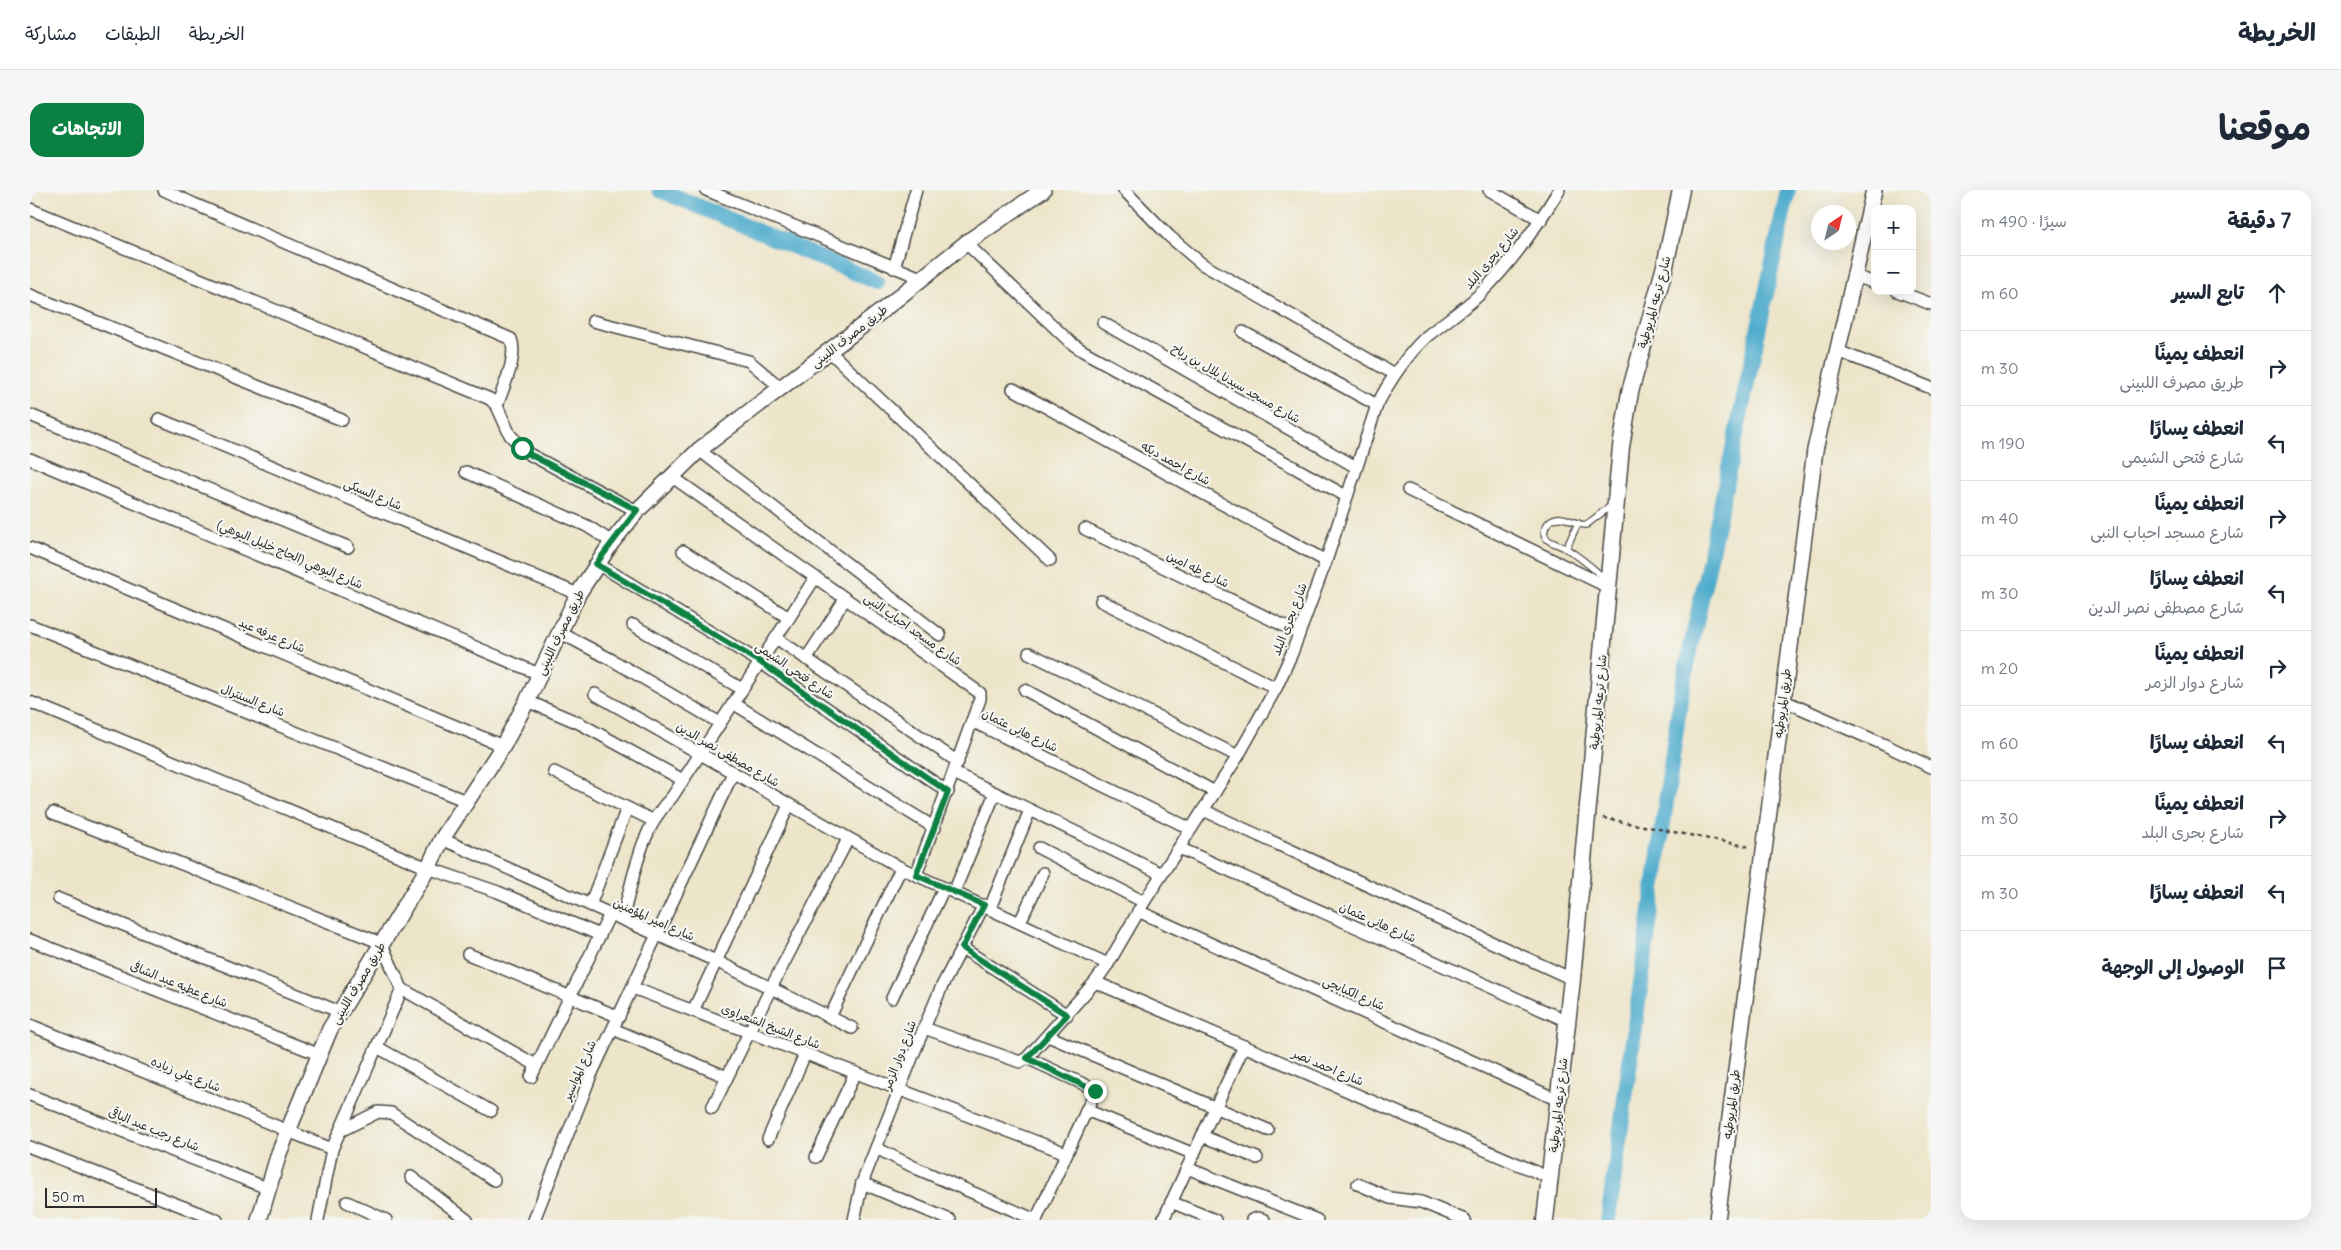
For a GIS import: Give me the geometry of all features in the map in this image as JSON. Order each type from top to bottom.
[{"type":"main road","name":"شارع ترعه المريوطية","points":[[1545,1220],[1572,979],[1621,447],[1630,392],[1665,266],[1680,190]]},
{"type":"street","points":[[164,190],[511,339],[513,346],[510,365],[497,406]]},
{"type":"street","points":[[706,190],[921,278]]},
{"type":"street","points":[[894,268],[916,190]]},
{"type":"street","name":"طريق مصرف اللبينى","points":[[259,1220],[267,1188],[318,1054],[340,1012],[428,868],[442,839],[503,746],[527,701],[578,594],[612,542],[637,510],[699,450],[966,243],[1043,190]]},
{"type":"street","points":[[1124,190],[1169,236],[1202,264],[1394,374]]},
{"type":"street","points":[[1489,190],[1541,220]]},
{"type":"street","name":"شارع بحرى البلد","points":[[1027,1058],[1067,1015],[1108,964],[1141,906],[1238,756],[1276,688],[1300,633],[1326,561],[1377,405],[1394,374],[1426,337],[1470,303],[1491,283],[1541,220],[1559,190]]},
{"type":"street","name":"طريق المريوطيه","points":[[1717,1220],[1815,450],[1874,190]]},
{"type":"street","points":[[30,209],[490,399],[497,406],[510,435],[529,454],[637,510]]},
{"type":"street","points":[[966,243],[1077,347],[1346,496]]},
{"type":"street","points":[[1855,276],[1871,282]]},
{"type":"street","points":[[30,295],[342,420]]},
{"type":"street","points":[[1907,295],[1931,304]]},
{"type":"street","points":[[593,321],[748,361],[781,388]]},
{"type":"street","name":"شارع مسجد سيدنا بلال بن رباح","points":[[1103,323],[1356,467]]},
{"type":"street","points":[[1243,332],[1377,405]]},
{"type":"street","points":[[829,351],[1050,560]]},
{"type":"street","points":[[1838,351],[1931,388]]},
{"type":"street","name":"شارع احمد ديكه","points":[[1013,388],[1326,561]]},
{"type":"street","points":[[30,415],[348,548]]},
{"type":"street","name":"شارع السبكى","points":[[159,419],[578,594]]},
{"type":"street","points":[[699,450],[940,635]]},
{"type":"street","name":"شارع البوهي (الحاج خليل البوهي)","points":[[30,459],[539,674]]},
{"type":"street","points":[[466,472],[587,526],[612,542]]},
{"type":"street","name":"شارع مسجد احباب النبى","points":[[671,476],[980,693],[980,699],[948,792],[916,875]]},
{"type":"street","points":[[1408,490],[1609,585]]},
{"type":"street","name":"شارع طه امين","points":[[1086,529],[1300,633]]},
{"type":"street","name":"شارع عرفه عيد","points":[[30,548],[503,746]]},
{"type":"street","points":[[684,551],[788,618]]},
{"type":"street","name":"شارع فتحى الشيمى","points":[[596,564],[760,662],[948,792]]},
{"type":"street","points":[[622,919],[641,850],[661,808],[672,797],[815,578]]},
{"type":"street","points":[[806,659],[845,599]]},
{"type":"street","points":[[1101,601],[1276,688]]},
{"type":"street","name":"شارع السنترال","points":[[30,625],[466,801]]},
{"type":"street","points":[[633,625],[742,689]]},
{"type":"street","points":[[559,632],[612,660],[720,723]]},
{"type":"street","points":[[776,638],[956,768],[994,793],[1162,874]]},
{"type":"street","points":[[1029,653],[1238,756]]},
{"type":"street","points":[[1025,690],[1215,792]]},
{"type":"street","name":"شارع مصطفى نصر الدين","points":[[594,694],[901,868],[987,906],[1108,964]]},
{"type":"street","points":[[1782,700],[1931,767]]},
{"type":"street","points":[[527,701],[579,723],[683,780]]},
{"type":"street","points":[[30,702],[428,868],[498,892],[600,934]]},
{"type":"street","points":[[733,703],[935,828]]},
{"type":"street","name":"شارع هانى عثمان","points":[[972,721],[1191,829]]},
{"type":"street","points":[[554,772],[654,822]]},
{"type":"street","name":"شارع المواسير","points":[[534,1220],[585,1090],[733,773]]},
{"type":"street","points":[[892,998],[949,890],[994,793]]},
{"type":"street","points":[[693,1011],[789,805]]},
{"type":"street","points":[[590,905],[626,808]]},
{"type":"street","name":"شارع دوار الزمر","points":[[854,1220],[862,1183],[942,986],[987,906],[1030,810]]},
{"type":"street","points":[[1203,810],[1572,979]]},
{"type":"street","points":[[53,813],[382,942],[402,989],[536,1065]]},
{"type":"street","name":"شارع امير المؤمنين","points":[[442,839],[716,961],[852,1028]]},
{"type":"street","points":[[712,1108],[770,988],[848,839]]},
{"type":"street","name":"شارع الكبابجى","points":[[1039,848],[1141,906],[1558,1100]]},
{"type":"street","name":"شارع هانى عثمان","points":[[1179,848],[1567,1021]]},
{"type":"street","points":[[830,1017],[901,868]]},
{"type":"street","points":[[1020,922],[1043,873]]},
{"type":"street","points":[[59,900],[340,1012]]},
{"type":"street","points":[[531,1077],[610,914]]},
{"type":"street","name":"شارع عطيه عبد الشافى","points":[[30,940],[318,1054]]},
{"type":"street","points":[[962,948],[1067,1015]]},
{"type":"street","points":[[468,954],[619,1017]]},
{"type":"street","name":"شارع احمد نصر","points":[[1095,982],[1550,1178]]},
{"type":"street","name":"شارع الشيخ الشعراوى","points":[[632,988],[1066,1153]]},
{"type":"street","points":[[318,1220],[332,1150],[402,989]]},
{"type":"street","name":"شارع علي زياده","points":[[30,1025],[288,1130],[332,1150]]},
{"type":"street","points":[[876,1148],[918,1169],[1036,1220],[1095,1092],[1094,1089],[1027,1058],[1020,1062],[1015,1062],[924,1028]]},
{"type":"street","points":[[613,1029],[727,1077]]},
{"type":"street","points":[[1048,1036],[1268,1130]]},
{"type":"street","points":[[1163,1220],[1244,1046]]},
{"type":"street","points":[[377,1047],[491,1111]]},
{"type":"street","points":[[768,1139],[805,1054]]},
{"type":"street","points":[[816,1157],[855,1073]]},
{"type":"street","name":"شارع رجب عبد الباقى","points":[[30,1094],[267,1188]]},
{"type":"street","points":[[1086,1110],[1194,1154]]},
{"type":"street","points":[[340,1130],[378,1112],[391,1113],[494,1180]]},
{"type":"street","points":[[1202,1136],[1256,1158]]},
{"type":"street","points":[[30,1147],[217,1220]]},
{"type":"street","points":[[1187,1168],[1317,1220]]},
{"type":"street","points":[[410,1177],[467,1220]]},
{"type":"street","points":[[862,1183],[950,1220]]},
{"type":"street","points":[[1358,1184],[1390,1198],[1421,1202],[1465,1220]]},
{"type":"street","points":[[347,1202],[386,1220]]},
{"type":"street","points":[[1171,1202],[1215,1220]]},
{"type":"street","points":[[1252,1220],[1258,1218],[1264,1220]]},
{"type":"lane","points":[[1609,585],[1566,549],[1545,537],[1544,530],[1553,518],[1559,517],[1586,525],[1616,502]]},
{"type":"lane","points":[[1566,549],[1578,523]]},
{"type":"path","points":[[1610,820],[1763,850]]},
{"type":"waterway","points":[[660,190],[877,282]]},
{"type":"waterway","points":[[1608,1220],[1681,694],[1788,190]]},
{"type":"route","points":[[522,448],[529,454],[637,510],[596,564],[760,662],[948,792],[916,875],[984,905],[962,948],[1067,1015],[1027,1058],[1095,1091]]}]
